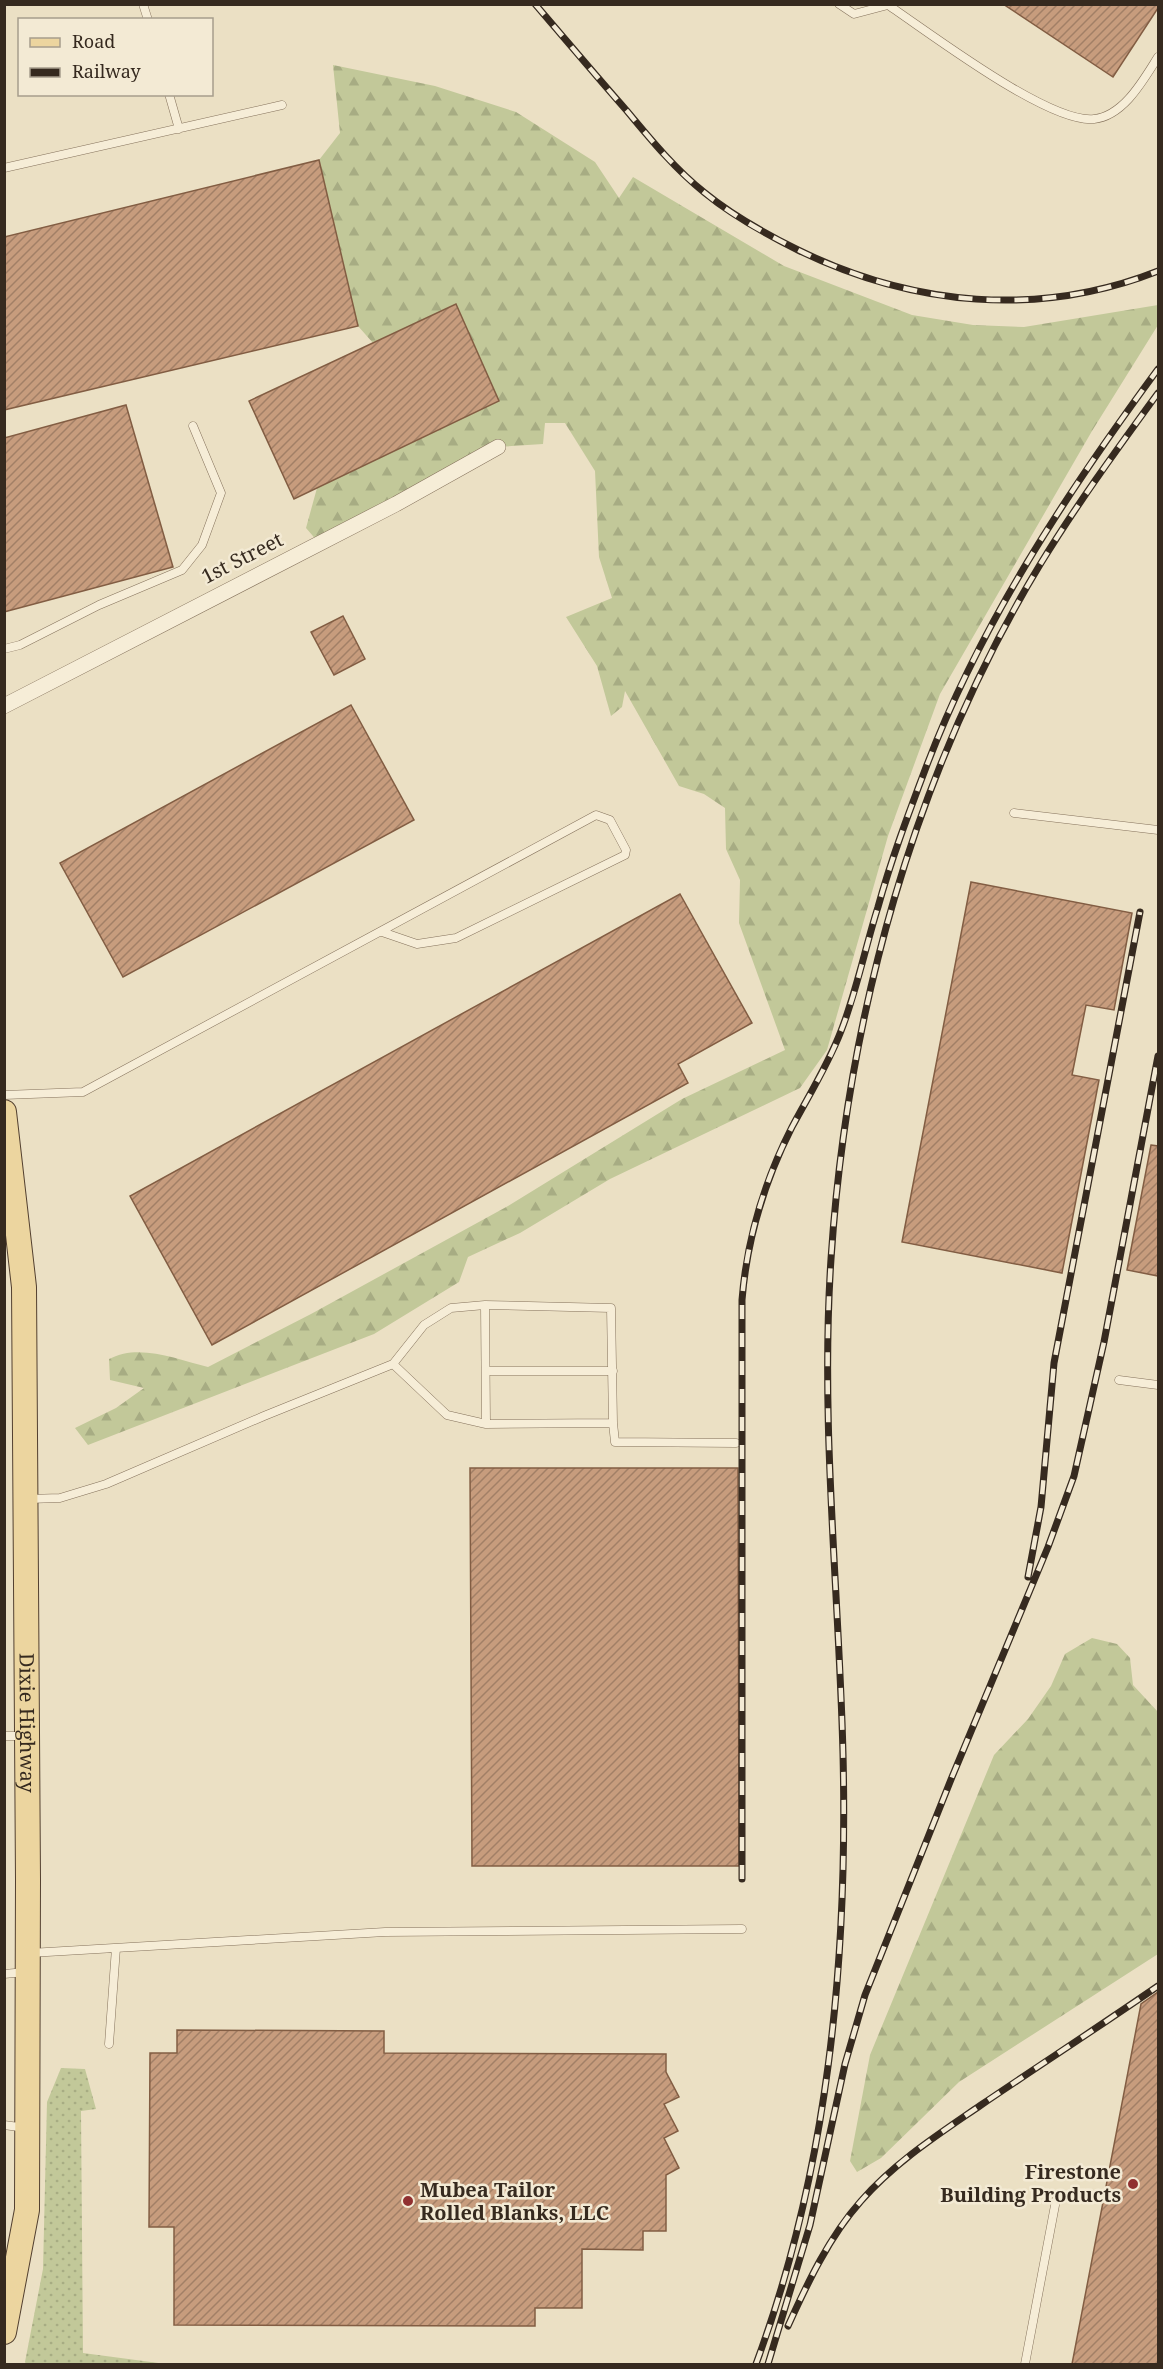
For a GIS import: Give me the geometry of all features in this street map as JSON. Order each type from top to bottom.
[{"type":"main road","name":"Dixie Highway","points":[[4,1112],[11,1219],[24,1287],[27,1499],[16,1736],[20,1967],[16,2126],[27,2210],[4,2332]]},
{"type":"street","name":"1st Street","points":[[4,706],[396,504],[498,447]]},
{"type":"lane","points":[[839,4],[854,14],[888,5],[1033,101],[1069,117],[1096,119],[1120,108],[1141,83],[1158,57]]},
{"type":"lane","points":[[170,96],[179,129]]},
{"type":"lane","points":[[4,168],[282,105]]},
{"type":"lane","points":[[4,649],[20,645],[99,605],[182,570],[202,545],[221,493],[193,426]]},
{"type":"lane","points":[[1014,813],[1158,830]]},
{"type":"lane","points":[[4,1095],[83,1092],[596,815],[610,820],[626,850],[625,855],[456,938],[417,944],[382,932]]},
{"type":"lane","points":[[27,1499],[60,1498],[106,1484],[393,1364],[424,1325],[451,1308],[485,1305],[611,1308],[615,1442],[736,1443]]},
{"type":"lane","points":[[485,1305],[486,1424]]},
{"type":"lane","points":[[393,1364],[447,1414],[486,1424],[613,1423]]},
{"type":"lane","points":[[486,1371],[613,1371]]},
{"type":"lane","points":[[1119,1380],[1158,1385]]},
{"type":"lane","points":[[20,1967],[116,1948],[385,1932],[741,1929]]},
{"type":"lane","points":[[109,2044],[116,1948]]},
{"type":"lane","points":[[1025,2364],[1056,2200]]},
{"type":"green space","points":[[333,65],[435,86],[516,112],[595,162],[619,198],[633,177],[784,266],[912,315],[973,325],[1024,327],[1158,305],[1158,325],[1092,431],[940,694],[888,836],[827,1050],[800,1088],[610,1179],[520,1233],[468,1257],[459,1282],[374,1334],[88,1445],[75,1428],[116,1408],[144,1388],[110,1380],[109,1359],[121,1354],[145,1352],[208,1367],[311,1314],[508,1206],[682,1099],[785,1050],[739,923],[740,880],[726,849],[725,808],[704,794],[679,786],[625,691],[622,707],[611,716],[597,666],[566,617],[612,598],[599,557],[595,471],[565,423],[545,423],[543,444],[497,447],[319,543],[306,528],[317,488],[499,401],[456,304],[373,343],[358,326],[319,160],[340,133]]},
{"type":"green space","points":[[1092,1638],[1117,1644],[1130,1658],[1133,1685],[1158,1712],[1158,1954],[959,2082],[881,2158],[857,2172],[850,2161],[870,2055],[994,1755],[1028,1719],[1051,1686],[1065,1654]]},
{"type":"green space","points":[[61,2068],[85,2069],[96,2109],[81,2111],[83,2353],[166,2364],[26,2364],[25,2362],[43,2269],[47,2102]]},
{"type":"building","points":[[1003,4],[1158,4],[1158,8],[1113,77]]},
{"type":"building","points":[[319,160],[358,326],[4,410],[4,237]]},
{"type":"building","points":[[456,304],[499,401],[294,499],[249,401]]},
{"type":"building","points":[[126,405],[173,567],[4,612],[4,438]]},
{"type":"building","points":[[343,616],[365,659],[334,675],[311,632]]},
{"type":"building","points":[[351,705],[414,820],[123,977],[60,863]]},
{"type":"building","points":[[971,882],[1132,913],[1114,1010],[1086,1005],[1072,1075],[1099,1080],[1062,1273],[902,1242]]},
{"type":"building","points":[[680,894],[752,1023],[678,1064],[688,1083],[212,1345],[130,1196]]},
{"type":"building","points":[[1151,1145],[1158,1146],[1158,1276],[1127,1270]]},
{"type":"building","points":[[470,1468],[738,1468],[739,1866],[472,1866]]},
{"type":"building","name":"Firestone Building Products","points":[[1158,1992],[1158,2364],[1072,2364],[1141,2004]]},
{"type":"building","name":"Mubea Tailor Rolled Blanks, LLC","points":[[177,2030],[384,2031],[384,2053],[666,2054],[666,2072],[679,2097],[664,2104],[678,2131],[664,2138],[679,2168],[666,2175],[666,2231],[643,2231],[643,2250],[582,2249],[582,2308],[535,2308],[535,2326],[174,2325],[174,2227],[149,2227],[150,2053],[177,2053]]},
{"type":"railway","points":[[535,4],[655,144],[694,184],[727,209],[762,231],[842,269],[886,284],[931,294],[976,299],[1022,300],[1068,295],[1113,286],[1158,271]]},
{"type":"railway","points":[[742,1879],[742,1300],[744,1277],[758,1211],[782,1148],[836,1044],[852,1000],[883,889],[900,838],[947,716],[972,663],[1058,512],[1158,369]]},
{"type":"railway","points":[[756,2364],[781,2291],[801,2216],[828,2064],[837,1987],[844,1832],[843,1754],[831,1507],[828,1321],[839,1168],[853,1077],[871,987],[894,898],[923,811],[957,726],[996,643],[1055,541],[1098,476],[1158,393]]},
{"type":"railway","points":[[1028,1577],[1041,1507],[1054,1363],[1140,912]]},
{"type":"railway","points":[[768,2364],[810,2225],[845,2064],[865,1995],[952,1777],[1048,1547],[1074,1476],[1104,1342],[1158,1056]]},
{"type":"railway","points":[[788,2326],[829,2245],[849,2215],[888,2174],[949,2127],[1158,1986]]},
{"type":"place","name":"Firestone Building Products","points":[[1133,2184]]},
{"type":"place","name":"Mubea Tailor Rolled Blanks, LLC","points":[[408,2201]]}]
